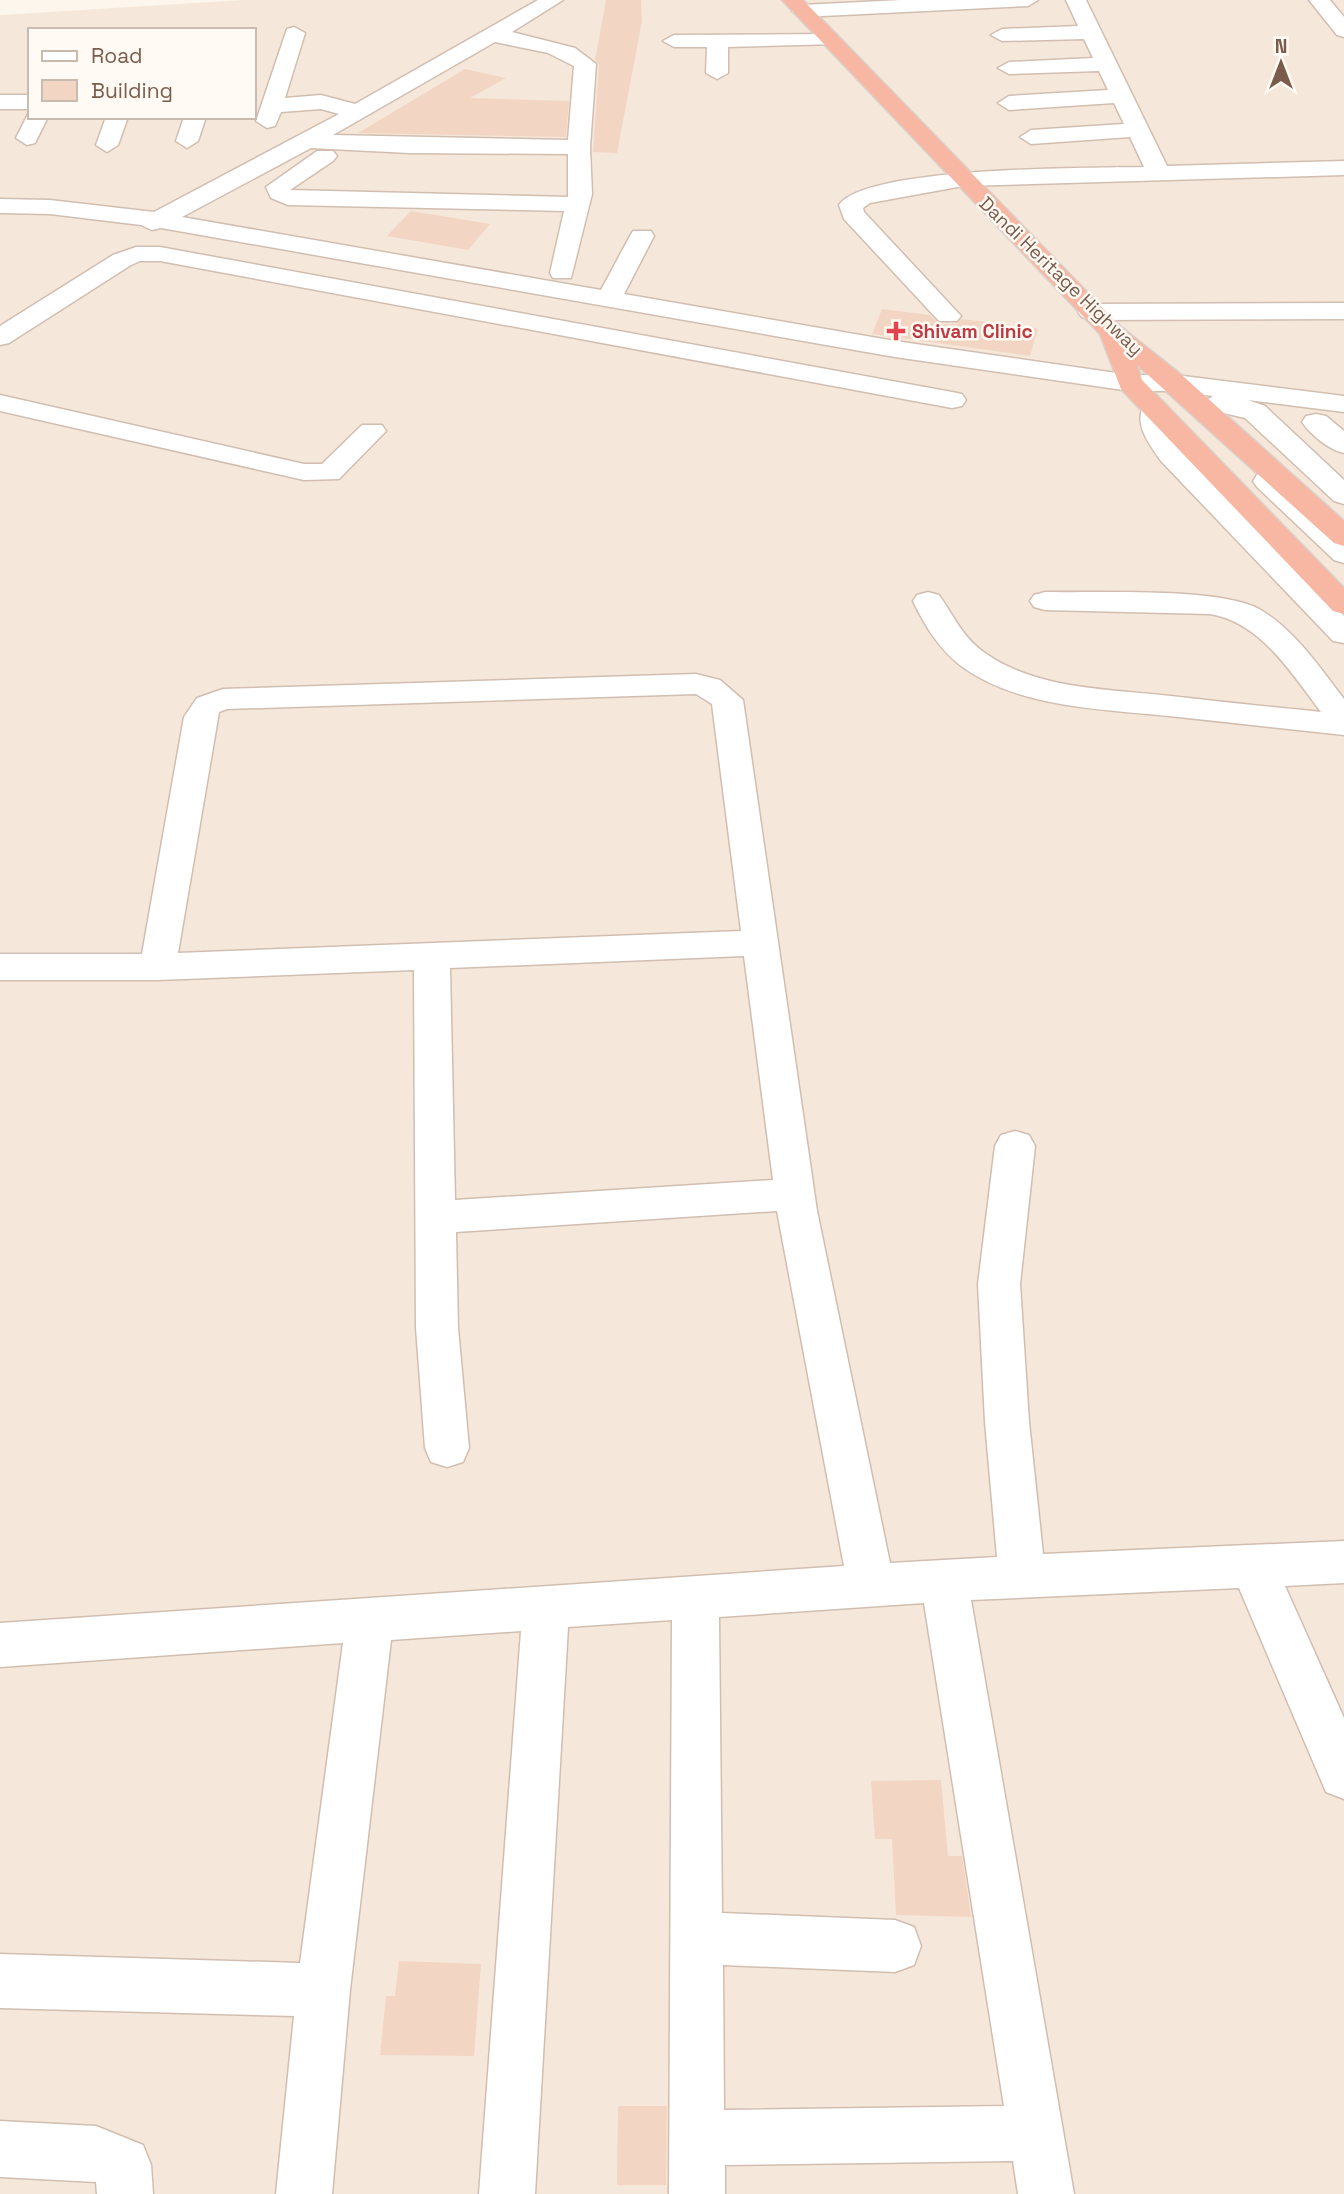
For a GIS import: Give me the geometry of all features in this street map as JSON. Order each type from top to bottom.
[{"type":"highway","name":"Dandi Heritage Highway","points":[[797,5],[1091,312],[1184,391],[1344,537]]},
{"type":"highway","points":[[1112,332],[1130,383],[1344,605]]},
{"type":"street","points":[[48,280],[307,141],[355,111],[553,0]]},
{"type":"street","points":[[797,5],[1028,0]]},
{"type":"street","points":[[1076,0],[1159,174]]},
{"type":"street","points":[[1319,0],[1344,31]]},
{"type":"street","points":[[1002,35],[1091,32]]},
{"type":"street","points":[[294,33],[268,105],[321,102],[355,111]]},
{"type":"street","points":[[492,35],[580,57],[585,64],[578,204],[562,273]]},
{"type":"street","points":[[717,73],[718,40]]},
{"type":"street","points":[[674,41],[830,40]]},
{"type":"street","points":[[1009,68],[1106,64]]},
{"type":"street","points":[[1009,103],[1122,96]]},
{"type":"street","points":[[0,102],[28,102]]},
{"type":"street","points":[[107,145],[116,119]]},
{"type":"street","points":[[187,141],[194,119]]},
{"type":"street","points":[[1031,137],[1138,130]]},
{"type":"street","points":[[307,141],[579,147]]},
{"type":"street","points":[[344,143],[278,187],[279,193],[288,198],[312,199],[578,204]]},
{"type":"street","points":[[948,316],[852,214],[851,205],[863,197],[963,179],[1344,168]]},
{"type":"street","points":[[295,176],[376,177]]},
{"type":"street","points":[[553,179],[580,180]]},
{"type":"street","points":[[0,206],[50,207],[158,220],[895,349],[1184,391],[1344,404]]},
{"type":"street","points":[[609,299],[642,236]]},
{"type":"street","points":[[0,337],[122,260],[136,254],[160,254],[952,400]]},
{"type":"street","points":[[1091,312],[1344,311]]},
{"type":"street","points":[[1184,391],[1236,405],[1259,416],[1344,495]]},
{"type":"street","points":[[0,403],[304,472],[329,473],[372,431]]},
{"type":"street","points":[[1155,410],[1156,432],[1171,455],[1344,635]]},
{"type":"street","points":[[1259,416],[1344,426]]},
{"type":"street","points":[[1317,422],[1344,445]]},
{"type":"street","points":[[1241,443],[1243,457],[1344,554]]},
{"type":"street","points":[[1304,562],[1344,578]]},
{"type":"street","points":[[928,601],[942,630],[958,649],[986,668],[1027,683],[1099,699],[1344,723]]},
{"type":"street","points":[[1045,601],[1209,604],[1234,609],[1252,618],[1280,642],[1344,723]]},
{"type":"street","points":[[158,967],[200,717],[208,705],[237,699],[696,684],[709,687],[727,700],[794,1194],[871,1585]]},
{"type":"street","points":[[0,967],[158,967],[761,943]]},
{"type":"street","points":[[432,956],[437,1328],[446,1448]]},
{"type":"street","points":[[1015,1146],[999,1284],[1007,1422],[1022,1577]]},
{"type":"street","points":[[435,1217],[794,1194]]},
{"type":"street","points":[[0,1645],[944,1580],[1344,1562]]},
{"type":"street","points":[[1253,1566],[1344,1775]]},
{"type":"street","points":[[944,1580],[1046,2194]]},
{"type":"street","points":[[695,1598],[697,2194]]},
{"type":"street","points":[[507,2194],[545,1607]]},
{"type":"street","points":[[304,2194],[323,1990],[370,1618]]},
{"type":"street","points":[[698,1938],[895,1946]]},
{"type":"street","points":[[0,1981],[323,1990]]},
{"type":"street","points":[[696,2138],[1036,2133]]},
{"type":"street","points":[[0,2149],[96,2154],[123,2165],[125,2194]]},
{"type":"shaded area","points":[[243,0],[1344,0],[1344,2194],[0,2194],[0,15]]},
{"type":"building","points":[[606,0],[641,0],[642,21],[617,153],[593,152],[599,64],[595,60]]},
{"type":"building","points":[[465,69],[506,78],[470,98],[569,101],[566,137],[358,133]]},
{"type":"building","points":[[411,211],[490,224],[468,250],[387,236]]},
{"type":"building","points":[[882,309],[930,315],[939,324],[957,324],[962,319],[1038,329],[1030,356],[872,334]]},
{"type":"building","points":[[941,1780],[948,1856],[962,1856],[971,1917],[896,1915],[892,1839],[875,1839],[871,1781]]},
{"type":"building","points":[[399,1961],[481,1964],[474,2056],[380,2055],[386,1996],[395,1996]]},
{"type":"building","points":[[618,2106],[667,2106],[666,2185],[617,2185]]},
{"type":"place","name":"Shivam Clinic","points":[[896,331]]}]
